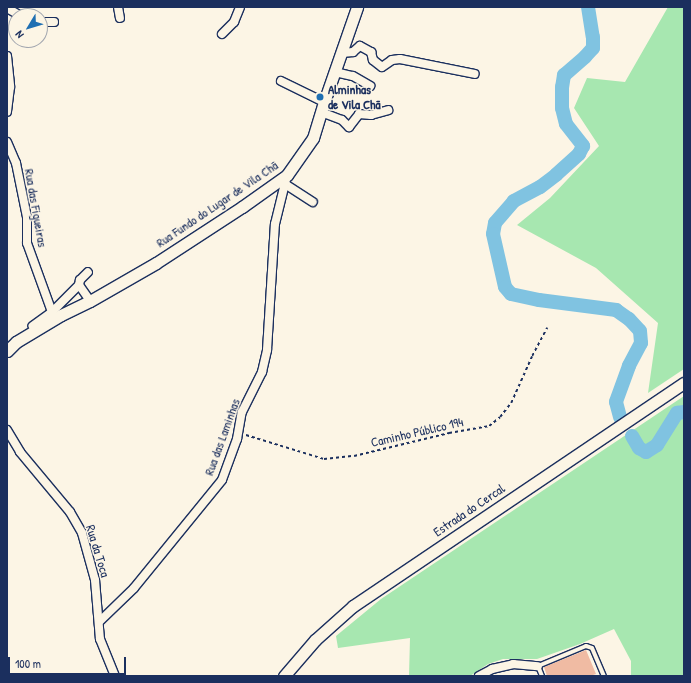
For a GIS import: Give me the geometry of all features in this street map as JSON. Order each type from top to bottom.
[{"type":"street","points":[[118,7],[120,18]]},
{"type":"street","points":[[222,34],[234,22],[240,7]]},
{"type":"street","name":"Rua Fundo do Lugar de Vila Chã","points":[[7,351],[16,342],[61,315],[90,301],[156,263],[286,180],[313,138],[322,107],[357,7]]},
{"type":"street","points":[[48,22],[54,22]]},
{"type":"street","points":[[342,53],[353,52],[360,46],[371,52],[373,60],[382,67],[392,60],[400,59],[475,74]]},
{"type":"street","points":[[7,56],[10,87],[7,112]]},
{"type":"street","points":[[335,72],[354,76],[370,86]]},
{"type":"street","points":[[281,81],[342,120],[349,127],[359,114],[371,115],[388,110]]},
{"type":"street","name":"Rua das Figueiras","points":[[7,142],[16,163],[27,217],[27,243],[52,312]]},
{"type":"street","points":[[286,180],[312,202]]},
{"type":"street","name":"Rua das Laminhas","points":[[100,621],[134,588],[222,480],[239,432],[242,412],[262,372],[267,350],[275,224],[286,180]]},
{"type":"street","points":[[26,336],[31,328],[52,312],[78,285],[80,280],[88,272]]},
{"type":"street","points":[[78,285],[90,301]]},
{"type":"street","name":"Estrada do Cercal","points":[[284,676],[326,630],[353,606],[684,383]]},
{"type":"street","name":"Rua da Toca","points":[[7,430],[20,452],[70,512],[82,533],[95,580],[100,621],[100,639],[115,676]]},
{"type":"street","points":[[479,676],[492,669],[513,664],[538,666]]},
{"type":"lane","points":[[542,676],[538,666],[586,646],[592,648],[604,676]]},
{"type":"path","name":"Caminho Público 194","points":[[239,432],[324,459],[354,456],[449,432],[489,426],[500,417],[511,403],[532,356],[547,328]]},
{"type":"green space","points":[[668,7],[684,7],[684,369],[648,393],[658,323],[596,268],[517,225],[550,198],[599,146],[574,108],[587,78],[625,82]]},
{"type":"green space","points":[[684,396],[684,676],[631,676],[631,661],[614,629],[580,644],[537,659],[503,659],[488,664],[470,676],[409,676],[410,638],[338,648],[336,636],[381,599]]},
{"type":"building","points":[[586,650],[596,674],[590,676],[547,676],[544,667]]},
{"type":"waterway","points":[[588,7],[593,37],[593,48],[564,75],[562,87],[562,108],[566,124],[583,146],[579,154],[556,175],[540,187],[514,201],[495,223],[493,234],[505,287],[511,294],[539,300],[616,310],[629,319],[640,331],[641,343],[629,366],[616,402],[620,417]]},
{"type":"waterway","points":[[632,436],[639,448],[646,452],[657,445],[677,413],[684,412]]},
{"type":"place","name":"Alminhas de Vila Chã","points":[[320,97]]}]
